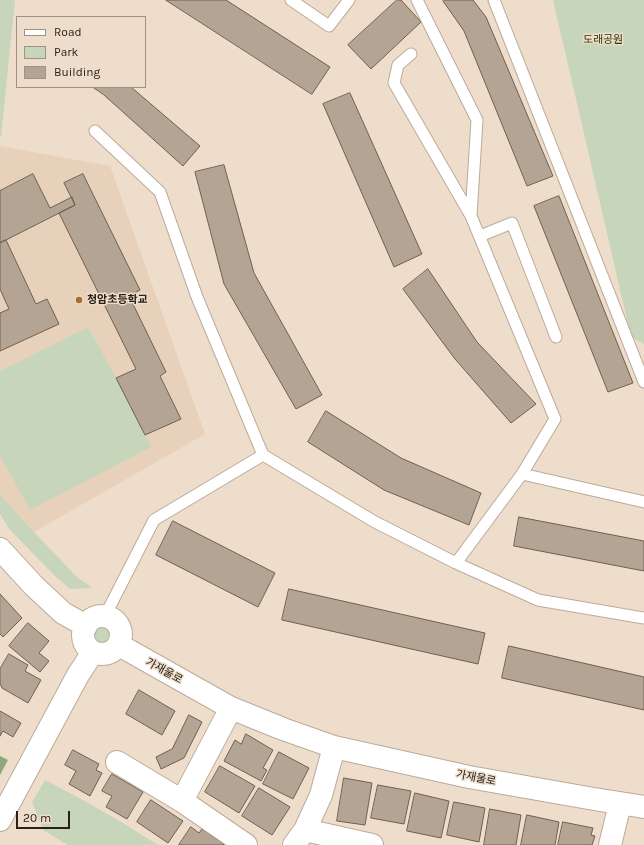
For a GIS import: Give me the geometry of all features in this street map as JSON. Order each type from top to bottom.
[{"type":"street","points":[[0,549],[34,586],[64,613],[95,621],[112,619],[118,624],[121,630],[119,645],[107,654],[93,652],[87,647],[84,640],[83,633],[95,621]]},
{"type":"street","name":"가재울로","points":[[119,645],[231,708],[283,729],[334,747],[469,777],[644,807]]},
{"type":"street","points":[[0,820],[78,675],[93,652]]},
{"type":"street","points":[[182,801],[231,708]]},
{"type":"street","points":[[334,747],[321,794],[300,838],[372,845]]},
{"type":"street","points":[[117,762],[182,801],[246,845]]},
{"type":"street","points":[[610,845],[620,804]]},
{"type":"lane","points":[[291,0],[328,26],[349,0]]},
{"type":"lane","points":[[417,0],[477,120],[472,216]]},
{"type":"lane","points":[[494,0],[644,382]]},
{"type":"lane","points":[[411,54],[398,65],[394,83],[472,216],[555,419],[522,474],[456,563]]},
{"type":"lane","points":[[95,131],[160,192],[198,297],[263,455],[375,522],[456,563],[538,600],[644,618]]},
{"type":"lane","points":[[480,236],[512,222],[556,337]]},
{"type":"lane","points":[[95,621],[154,520],[263,455]]},
{"type":"lane","points":[[522,474],[644,502]]},
{"type":"shaded area","name":"청암초등학교","points":[[0,146],[110,166],[205,434],[34,532],[0,493]]},
{"type":"green space","points":[[0,0],[15,0],[1,137],[0,137]]},
{"type":"green space","name":"도래공원","points":[[553,0],[644,0],[644,344],[631,337]]},
{"type":"green space","points":[[88,327],[151,447],[30,510],[0,455],[0,371]]},
{"type":"green space","points":[[0,493],[34,532],[78,578],[93,588],[70,589],[55,576],[10,530],[0,514]]},
{"type":"green space","points":[[102,624],[106,625],[112,631],[112,639],[106,645],[102,646],[98,645],[92,639],[91,635],[92,631],[98,625]]},
{"type":"green space","points":[[0,756],[8,760],[0,775]]},
{"type":"green space","points":[[45,780],[102,811],[158,845],[68,845],[43,830],[32,802]]},
{"type":"building","points":[[166,0],[226,0],[330,67],[312,94]]},
{"type":"building","points":[[397,0],[401,0],[421,22],[371,69],[348,45]]},
{"type":"building","points":[[473,0],[486,17],[553,176],[527,186],[464,31],[443,1]]},
{"type":"building","points":[[94,88],[132,88],[200,146],[183,166]]},
{"type":"building","points":[[350,93],[422,254],[394,267],[323,104]]},
{"type":"building","points":[[224,165],[254,273],[322,395],[296,409],[224,284],[195,172]]},
{"type":"building","points":[[33,174],[50,208],[72,197],[75,205],[0,243],[0,191]]},
{"type":"building","points":[[83,174],[140,290],[129,296],[166,372],[160,376],[181,419],[145,435],[116,378],[136,369],[59,213],[75,205],[64,183]]},
{"type":"building","points":[[559,196],[633,383],[608,392],[534,206]]},
{"type":"building","points":[[6,240],[36,304],[47,299],[59,324],[0,351],[0,313],[9,309],[0,289],[0,243]]},
{"type":"building","points":[[428,269],[477,342],[536,404],[511,423],[455,359],[403,289]]},
{"type":"building","points":[[326,411],[401,458],[481,493],[469,525],[384,490],[308,442]]},
{"type":"building","points":[[519,517],[644,541],[644,571],[514,546]]},
{"type":"building","points":[[173,521],[275,573],[258,607],[156,555]]},
{"type":"building","points":[[289,589],[485,633],[478,664],[282,620]]},
{"type":"building","points":[[0,594],[22,618],[3,637],[0,634]]},
{"type":"building","points":[[28,623],[49,641],[39,653],[49,661],[40,672],[9,646]]},
{"type":"building","points":[[509,646],[644,677],[644,710],[502,678]]},
{"type":"building","points":[[9,654],[28,665],[25,671],[41,680],[28,703],[2,688],[0,683],[0,669]]},
{"type":"building","points":[[139,690],[175,711],[162,735],[126,714]]},
{"type":"building","points":[[0,711],[21,723],[13,737],[3,731],[0,736]]},
{"type":"building","points":[[189,715],[202,722],[184,758],[161,769],[156,757],[172,749]]},
{"type":"building","points":[[246,734],[273,750],[263,768],[267,770],[261,781],[224,761],[235,740],[241,744]]},
{"type":"building","points":[[73,750],[99,764],[96,770],[102,773],[90,796],[69,784],[76,771],[65,765]]},
{"type":"building","points":[[279,752],[309,768],[293,799],[263,784]]},
{"type":"building","points":[[220,766],[255,786],[239,813],[205,792]]},
{"type":"building","points":[[112,774],[143,792],[127,819],[106,807],[112,796],[102,791]]},
{"type":"building","points":[[344,778],[372,783],[365,825],[337,821]]},
{"type":"building","points":[[378,785],[411,791],[404,824],[371,818]]},
{"type":"building","points":[[259,788],[290,807],[272,835],[242,816]]},
{"type":"building","points":[[415,793],[449,801],[441,838],[407,831]]},
{"type":"building","points":[[151,800],[183,821],[168,843],[137,822]]},
{"type":"building","points":[[454,802],[485,808],[479,842],[447,835]]},
{"type":"building","points":[[490,809],[521,815],[516,845],[484,845]]},
{"type":"building","points":[[527,815],[559,822],[555,845],[521,845]]},
{"type":"building","points":[[563,822],[593,828],[591,835],[595,836],[592,845],[558,845]]},
{"type":"building","points":[[191,827],[199,833],[202,829],[224,844],[179,845]]},
{"type":"place","name":"청암초등학교","points":[[79,300]]}]
